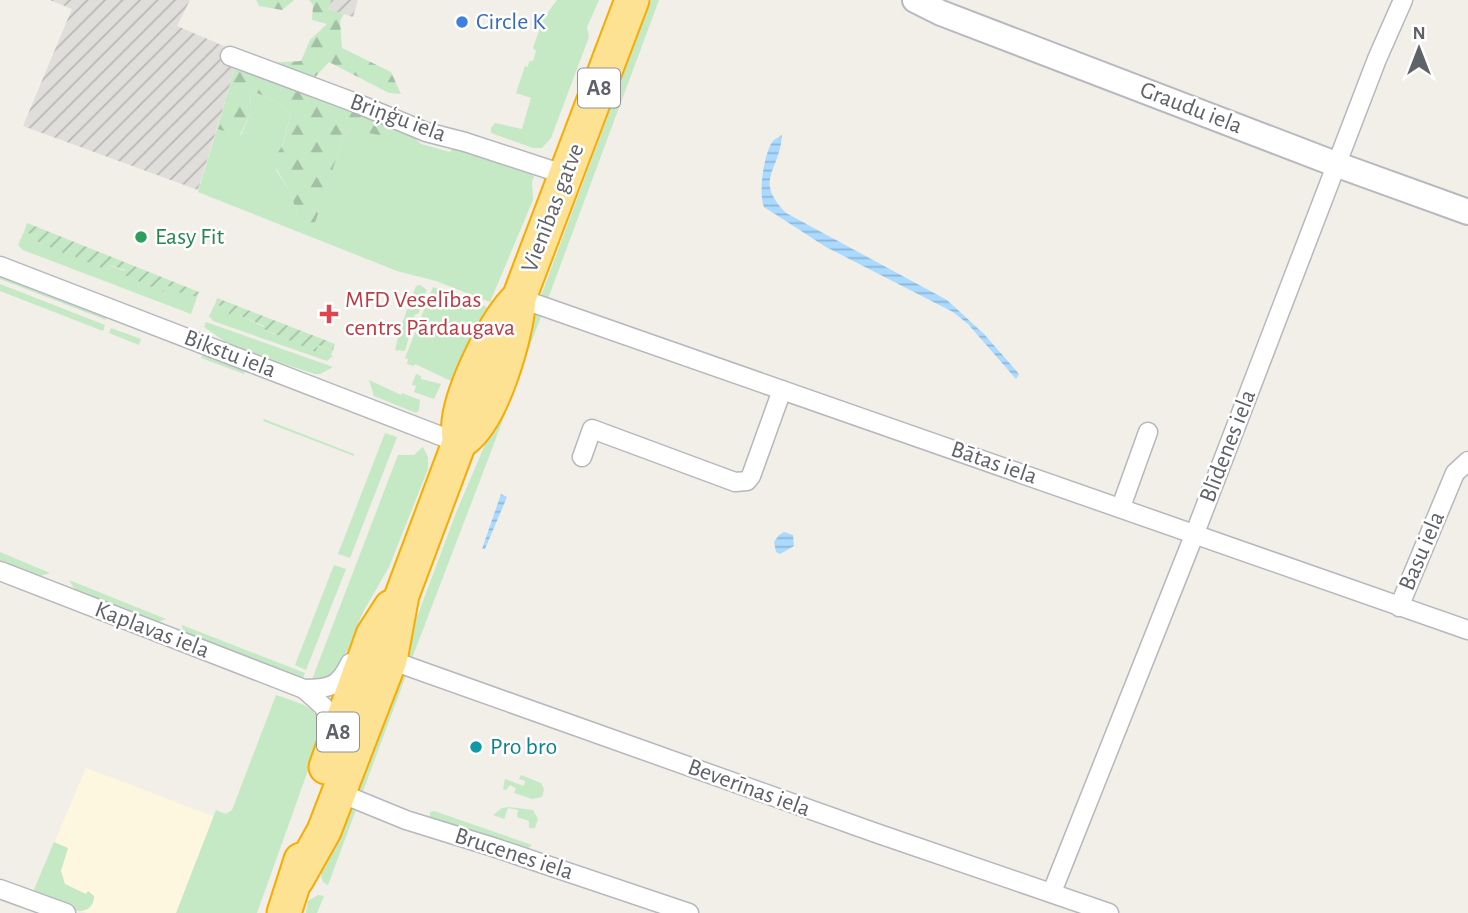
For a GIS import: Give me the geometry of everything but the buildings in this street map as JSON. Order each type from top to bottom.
[{"type":"highway","name":"Vienības gatve","points":[[297,879],[324,831],[340,793],[382,648],[459,443],[459,420],[467,391],[498,324],[519,298],[632,0]]},
{"type":"highway","name":"Vienības gatve","points":[[284,913],[297,879],[310,821],[334,741],[382,648]]},
{"type":"main road","name":"Graudu iela","points":[[915,0],[942,13],[1338,165],[1468,212]]},
{"type":"street","name":"Blīdenes iela","points":[[1052,892],[1195,533],[1377,59],[1403,0]]},
{"type":"street","name":"Briņģu iela","points":[[230,56],[426,132],[566,175]]},
{"type":"street","name":"Bikstu iela","points":[[0,266],[459,443]]},
{"type":"street","name":"Bātas iela","points":[[519,298],[1468,630]]},
{"type":"street","points":[[582,457],[592,429],[735,482],[747,481],[782,390]]},
{"type":"street","points":[[1121,507],[1148,432]]},
{"type":"street","name":"Basu iela","points":[[1399,607],[1455,473],[1468,461]]},
{"type":"street","name":"Kaplavas iela","points":[[0,571],[304,689],[324,708],[334,741]]},
{"type":"street","points":[[304,689],[324,689],[343,678],[353,657],[382,648]]},
{"type":"street","name":"Beverīnas iela","points":[[382,648],[876,833],[1109,913]]},
{"type":"street","name":"Brucenes iela","points":[[340,793],[406,820],[689,913]]},
{"type":"street","points":[[0,889],[66,913]]},
{"type":"shaded area","points":[[50,0],[190,0],[177,26],[233,50],[236,65],[198,190],[23,126],[72,9]]},
{"type":"shaded area","points":[[331,0],[358,0],[353,17],[328,9]]},
{"type":"shaded area","points":[[86,768],[257,833],[228,913],[87,913],[33,893]]},
{"type":"green space","points":[[256,0],[294,0],[282,10],[259,6]]},
{"type":"green space","points":[[309,0],[331,0],[328,9],[344,14],[340,21],[342,48],[391,72],[401,94],[389,93],[329,62],[305,88],[382,115],[385,128],[382,136],[351,129],[344,135],[313,229],[298,216],[290,192],[272,161],[283,145],[291,113],[275,101],[250,90],[251,112],[240,135],[217,129],[236,65],[301,61],[310,40],[327,24],[312,20],[313,5]]},
{"type":"green space","points":[[557,0],[599,0],[587,27],[589,37],[551,138],[542,148],[533,148],[491,133],[491,128],[495,123],[522,129],[531,98],[516,93],[525,66],[528,67],[529,61],[533,61],[536,51],[533,48],[543,19]]},
{"type":"green space","points":[[651,0],[659,0],[546,304],[541,302],[541,296]]},
{"type":"green space","points":[[250,90],[275,101],[291,113],[276,170],[290,192],[298,216],[313,228],[344,135],[382,115],[405,129],[421,144],[450,152],[457,142],[526,168],[534,177],[533,200],[490,302],[436,281],[397,271],[198,192],[217,129],[241,135],[251,112]]},
{"type":"green space","points":[[27,223],[199,292],[197,297],[174,291],[175,289],[166,285],[163,292],[124,275],[125,270],[110,265],[107,270],[75,257],[77,251],[70,248],[68,255],[36,241],[37,236],[24,232]]},
{"type":"green space","points":[[24,232],[38,236],[36,241],[68,254],[70,248],[78,251],[76,257],[108,270],[109,265],[125,271],[125,275],[163,292],[166,285],[197,297],[191,314],[23,250],[18,245]]},
{"type":"green space","points":[[0,275],[107,317],[106,320],[0,279]]},
{"type":"green space","points":[[0,284],[105,325],[103,331],[0,291]]},
{"type":"green space","points":[[420,285],[427,290],[420,302],[422,304],[418,314],[415,314],[405,351],[395,350],[416,286]]},
{"type":"green space","points":[[433,287],[487,307],[455,380],[449,380],[415,364],[407,364],[408,359],[405,358]]},
{"type":"green space","points":[[217,298],[335,344],[333,350],[318,345],[316,352],[238,315],[236,320],[228,316],[230,309],[215,304]]},
{"type":"green space","points":[[215,304],[230,309],[228,315],[238,315],[264,327],[264,330],[316,351],[318,345],[333,350],[333,356],[327,361],[213,321],[209,316]]},
{"type":"green space","points":[[536,312],[542,314],[509,401],[503,398]]},
{"type":"green space","points":[[206,322],[333,367],[315,374],[250,353],[227,343],[204,327]]},
{"type":"green space","points":[[111,328],[141,339],[139,345],[109,333]]},
{"type":"green space","points":[[203,354],[245,371],[244,374],[201,358]]},
{"type":"green space","points":[[416,374],[421,376],[421,379],[441,384],[434,399],[414,392],[416,386],[412,385]]},
{"type":"green space","points":[[369,380],[401,395],[402,393],[420,400],[419,410],[416,413],[374,396]]},
{"type":"green space","points":[[500,409],[506,412],[411,661],[406,658],[408,641],[456,513]]},
{"type":"green space","points":[[264,419],[354,454],[354,456],[263,421]]},
{"type":"green space","points":[[385,433],[397,437],[350,558],[338,554]]},
{"type":"green space","points":[[423,447],[428,457],[428,469],[389,567],[363,612],[341,667],[332,678],[311,682],[398,455],[414,455]]},
{"type":"green space","points":[[0,552],[50,573],[40,576],[0,561]]},
{"type":"green space","points":[[334,565],[346,569],[306,670],[295,665]]},
{"type":"green space","points":[[69,580],[166,619],[158,622],[75,590]]},
{"type":"green space","points":[[182,625],[305,673],[303,678],[183,632]]},
{"type":"green space","points":[[395,673],[407,673],[328,885],[323,882],[320,872]]},
{"type":"green space","points":[[276,695],[308,707],[314,712],[319,726],[315,751],[257,913],[176,913],[216,810],[226,814],[232,810]]},
{"type":"green space","points":[[521,775],[541,783],[544,789],[542,797],[532,799],[514,793],[516,788],[510,785],[506,790],[503,789],[505,779],[524,786],[525,781],[519,779]]},
{"type":"green space","points":[[509,807],[533,810],[538,819],[535,828],[529,828],[529,821],[517,817],[518,810],[508,808],[504,819],[493,815],[502,808]]},
{"type":"green space","points":[[434,811],[532,845],[526,850],[430,818],[430,812]]},
{"type":"green space","points":[[54,842],[68,848],[61,871],[65,884],[86,894],[88,891],[94,896],[92,905],[86,910],[79,911],[8,887],[0,881],[33,892]]},
{"type":"green space","points":[[318,895],[324,896],[317,913],[306,913],[308,901]]},
{"type":"water","points":[[782,135],[770,183],[776,202],[786,213],[947,300],[984,334],[1019,374],[1016,379],[968,324],[953,312],[826,247],[764,207],[762,183],[765,163],[773,141]]},
{"type":"water","points":[[501,494],[507,497],[485,549],[482,549]]},
{"type":"water","points":[[784,532],[793,535],[794,546],[780,554],[776,552],[774,542]]},
{"type":"place","name":"Circle K","points":[[462,22]]},
{"type":"place","name":"Easy Fit","points":[[141,237]]},
{"type":"place","name":"MFD Veselības centrs Pārdaugava","points":[[329,314]]},
{"type":"place","name":"Pro bro","points":[[476,747]]}]
